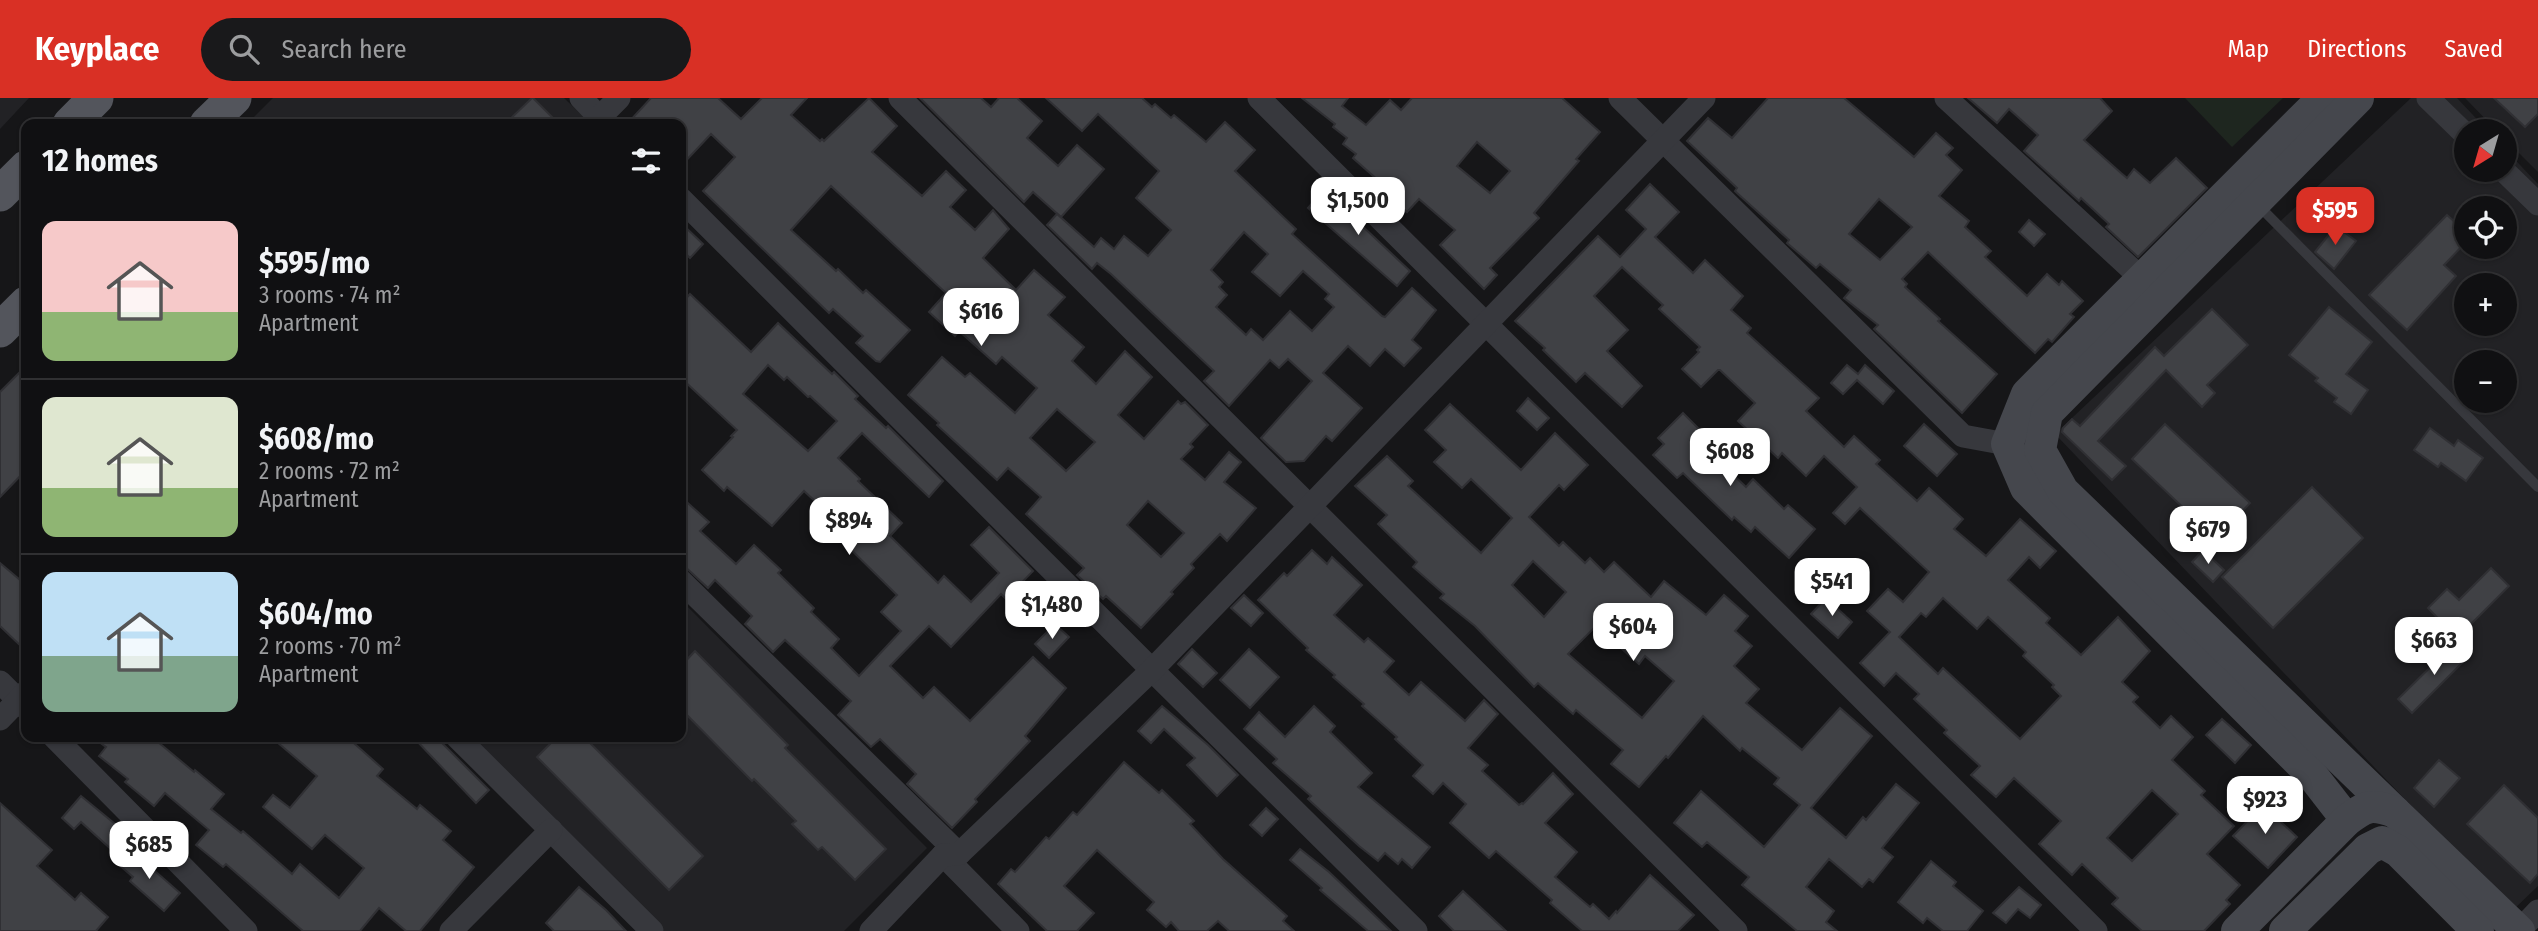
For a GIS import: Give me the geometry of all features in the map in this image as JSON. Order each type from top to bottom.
[{"type":"main road","points":[[75,119],[96,98]]},
{"type":"main road","points":[[212,119],[234,98]]},
{"type":"main road","points":[[0,194],[21,173]]},
{"type":"street","points":[[581,98],[598,119]]},
{"type":"street","points":[[602,119],[620,98]]},
{"type":"street","points":[[900,98],[1736,931]]},
{"type":"street","points":[[1259,98],[2096,931]]},
{"type":"street","points":[[1620,98],[1963,436],[2040,450]]},
{"type":"street","points":[[871,931],[1152,670],[1704,98]]},
{"type":"street","points":[[1946,98],[2153,289]]},
{"type":"street","points":[[2323,98],[2047,413],[2040,450],[2063,491],[2519,931],[2538,911]]},
{"type":"street","points":[[2347,820],[2312,775],[2026,488],[2007,444],[2027,394],[2255,202],[2358,98]]},
{"type":"street","points":[[2428,98],[2454,123]]},
{"type":"street","points":[[2515,182],[2538,204]]},
{"type":"street","points":[[686,204],[1416,931]]},
{"type":"street","points":[[686,586],[951,854],[1018,931]]},
{"type":"street","points":[[0,682],[21,698]]},
{"type":"street","points":[[0,719],[21,702]]},
{"type":"street","points":[[59,742],[246,931]]},
{"type":"street","points":[[462,742],[652,931]]},
{"type":"street","points":[[2237,931],[2347,820],[2363,808],[2377,806],[2395,812]]},
{"type":"street","points":[[451,931],[551,830]]},
{"type":"street","points":[[2285,931],[2368,849],[2382,842],[2398,851],[2478,931]]},
{"type":"lane","points":[[2255,202],[2538,487]]},
{"type":"shaded area","points":[[0,98],[29,98],[0,129]]},
{"type":"shaded area","points":[[273,98],[564,98],[586,119],[252,119]]},
{"type":"shaded area","points":[[2185,98],[2283,98],[2232,147]]},
{"type":"shaded area","points":[[2411,98],[2457,98],[2477,119],[2454,119],[2454,182],[2517,182],[2517,162],[2538,184],[2538,886],[2512,911],[2055,434]]},
{"type":"shaded area","points":[[2465,98],[2538,98],[2538,172],[2517,151],[2517,119],[2485,119]]},
{"type":"shaded area","points":[[686,605],[927,848],[844,931],[664,931],[476,742],[686,742]]},
{"type":"building","points":[[533,98],[554,119],[510,119]]},
{"type":"building","points":[[651,98],[718,98],[741,119],[762,98],[807,98],[791,115],[820,141],[824,141],[869,98],[897,126],[872,152],[922,196],[946,171],[966,190],[950,207],[975,230],[993,210],[1009,229],[983,258],[1016,290],[1034,270],[1065,297],[1048,315],[1084,347],[1072,361],[1096,384],[1125,351],[1152,377],[1118,415],[1144,439],[1178,401],[1181,404],[1185,402],[1208,425],[1190,444],[1193,447],[1181,459],[1205,480],[1229,452],[1241,462],[1224,482],[1256,508],[1227,541],[1220,534],[1191,564],[1194,568],[1141,628],[1106,596],[1103,599],[1077,575],[1084,568],[1026,514],[1041,497],[1008,468],[997,480],[908,395],[942,357],[965,377],[970,373],[1015,413],[1037,388],[1002,357],[996,364],[959,331],[955,336],[929,312],[946,293],[831,186],[791,230],[836,271],[838,269],[863,293],[866,290],[910,330],[880,362],[876,361],[856,343],[863,336],[833,309],[829,313],[703,191],[735,157],[711,134],[686,161],[686,119],[632,119]],"holes":[[[1057,409],[1095,442],[1066,471],[1030,438]],[[1148,501],[1184,533],[1161,557],[1127,525]]]},
{"type":"building","points":[[920,98],[981,98],[991,107],[999,98],[1017,98],[1042,121],[1027,138],[1058,166],[1077,145],[1104,169],[1061,217],[1033,192],[1024,202]]},
{"type":"building","points":[[1046,98],[1142,98],[1152,107],[1155,104],[1171,118],[1174,115],[1206,142],[1225,122],[1255,150],[1235,171],[1296,229],[1292,234],[1382,316],[1385,317],[1412,288],[1436,310],[1412,340],[1421,348],[1404,366],[1385,349],[1370,366],[1348,346],[1323,373],[1362,408],[1332,441],[1326,436],[1304,461],[1286,462],[1261,438],[1312,381],[1288,359],[1279,368],[1270,360],[1229,406],[1204,381],[1214,371],[1111,274],[1097,263],[1092,269],[1047,225],[1057,214],[1094,247],[1101,238],[1114,249],[1124,236],[1148,256],[1171,230],[1136,198],[1159,171],[1098,114],[1082,131]],"holes":[[[1244,232],[1268,254],[1252,272],[1280,296],[1303,271],[1329,294],[1325,299],[1334,307],[1312,331],[1290,311],[1263,340],[1251,329],[1246,335],[1216,307],[1227,295],[1219,287],[1223,282],[1211,270]]]},
{"type":"building","points":[[1302,98],[1348,98],[1342,106],[1366,125],[1390,100],[1401,110],[1412,98],[1562,98],[1600,132],[1534,213],[1539,218],[1490,268],[1497,275],[1484,289],[1440,245],[1455,230],[1419,199],[1407,212],[1386,194],[1389,190],[1353,158],[1356,154],[1343,144],[1347,138],[1333,127],[1335,124]],"holes":[[[1477,142],[1510,171],[1490,193],[1457,166]]]},
{"type":"building","points":[[1768,98],[1844,98],[1914,157],[1936,133],[1953,148],[1946,155],[1962,170],[1939,196],[1969,221],[1965,227],[1991,251],[1985,257],[2027,296],[2047,274],[2059,285],[2062,281],[2083,301],[2070,314],[2074,317],[2052,342],[2048,339],[2035,353],[1928,252],[1902,279],[1907,284],[1905,287],[1997,374],[1962,413],[1874,329],[1878,325],[1844,298],[1851,290],[1820,264],[1816,268],[1787,243],[1789,240],[1737,193],[1737,188],[1687,141],[1708,118],[1732,138]],"holes":[[[1879,199],[1912,227],[1880,260],[1849,234]]]},
{"type":"building","points":[[1968,98],[2100,98],[2112,111],[2084,140],[2121,173],[2127,178],[2134,169],[2150,183],[2176,158],[2207,188],[2138,257],[2106,227],[2109,224],[2024,151],[2038,135],[2009,109],[1997,123]]},
{"type":"building","points":[[2494,98],[2538,98],[2538,114],[2525,127]]},
{"type":"building","points":[[1650,184],[1679,212],[1655,237],[1693,273],[1705,260],[1743,296],[1731,310],[1751,328],[1747,333],[1819,398],[1806,411],[1844,447],[1854,436],[1880,460],[1876,464],[1917,501],[1929,488],[1963,519],[1954,529],[1986,556],[2020,519],[2056,551],[2040,568],[2029,557],[2008,580],[2050,618],[2046,623],[2081,655],[2118,617],[2150,651],[2122,682],[2138,697],[2133,702],[2160,728],[2171,716],[2193,737],[2172,760],[2205,791],[2201,795],[2234,826],[2207,854],[2240,885],[2226,900],[2230,904],[2204,931],[2142,931],[2112,904],[2118,898],[2082,864],[2072,875],[2039,844],[2061,821],[2014,778],[1996,797],[1971,775],[1980,766],[1944,733],[1947,730],[1914,699],[1919,694],[1896,673],[1884,686],[1860,663],[1890,632],[1867,611],[1888,589],[1903,602],[1929,572],[1860,508],[1845,524],[1833,513],[1857,487],[1824,456],[1806,476],[1782,453],[1778,458],[1738,421],[1755,403],[1720,370],[1701,387],[1682,369],[1699,352],[1697,350],[1700,347],[1659,309],[1663,305],[1622,267],[1594,296],[1628,330],[1607,351],[1642,386],[1622,407],[1585,373],[1576,382],[1543,350],[1545,348],[1515,321],[1598,236],[1620,257],[1646,229],[1626,210]],"holes":[[[1943,598],[1977,629],[1988,617],[2026,652],[2023,656],[2054,685],[2052,687],[2061,696],[2020,739],[1943,668],[1938,674],[1899,637],[1921,613],[1926,617]],[[2152,790],[2178,814],[2132,861],[2107,838]]]},
{"type":"building","points":[[1324,190],[1410,271],[1397,286],[1308,208]]},
{"type":"building","points":[[2447,215],[2454,221],[2454,255],[2444,265],[2454,274],[2454,278],[2407,330],[2369,295]]},
{"type":"building","points":[[2029,220],[2045,234],[2034,246],[2019,232]]},
{"type":"building","points":[[2336,226],[2356,241],[2334,269],[2315,252]]},
{"type":"building","points":[[686,228],[703,244],[690,258],[686,254]]},
{"type":"building","points":[[690,294],[751,352],[778,323],[832,374],[834,372],[858,396],[855,399],[886,428],[888,426],[943,481],[929,497],[862,433],[838,458],[902,523],[890,536],[938,583],[944,576],[971,602],[999,573],[971,545],[989,527],[1033,571],[1006,599],[1001,594],[951,647],[929,626],[890,666],[923,698],[934,687],[970,721],[1033,657],[1066,688],[1025,736],[1030,741],[975,799],[977,802],[952,828],[907,784],[916,774],[880,739],[871,747],[838,715],[851,701],[785,640],[773,652],[745,624],[752,616],[715,580],[708,588],[686,568],[686,501],[709,522],[700,531],[736,564],[754,545],[781,570],[778,573],[814,608],[811,612],[839,639],[831,648],[859,676],[901,631],[881,612],[897,595],[825,524],[832,517],[804,491],[772,526],[727,487],[724,491],[702,470],[737,430],[686,383],[686,298]],"holes":[[[768,365],[784,380],[787,377],[837,421],[808,451],[743,394]]]},
{"type":"building","points":[[2329,307],[2372,342],[2346,374],[2368,390],[2351,414],[2334,402],[2337,398],[2315,381],[2318,378],[2289,355]]},
{"type":"building","points":[[2212,309],[2248,345],[2207,385],[2215,393],[2202,407],[2166,370],[2098,441],[2126,466],[2112,480],[2062,432],[2063,428],[2072,419],[2080,426],[2155,347],[2164,356]]},
{"type":"building","points":[[1847,365],[1858,374],[1865,365],[1894,391],[1883,404],[1857,380],[1843,394],[1831,383]]},
{"type":"building","points":[[21,371],[21,475],[0,497],[0,392]]},
{"type":"building","points":[[1528,398],[1549,418],[1537,430],[1517,411]]},
{"type":"building","points":[[1450,404],[1521,470],[1555,433],[1588,465],[1564,490],[1559,485],[1529,517],[1559,546],[1563,542],[1585,563],[1590,558],[1604,572],[1614,562],[1651,597],[1664,581],[1706,615],[1724,595],[1748,616],[1735,631],[1752,646],[1734,666],[1759,689],[1746,703],[1802,750],[1840,708],[1872,736],[1811,808],[1846,838],[1863,817],[1866,820],[1896,784],[1919,803],[1882,848],[1893,857],[1873,882],[1869,879],[1862,887],[1829,859],[1806,887],[1834,911],[1826,922],[1837,931],[1797,931],[1742,885],[1749,877],[1707,842],[1702,847],[1674,823],[1701,791],[1764,847],[1800,805],[1774,784],[1779,778],[1742,748],[1740,751],[1703,716],[1668,758],[1666,756],[1639,787],[1611,764],[1623,750],[1576,710],[1573,714],[1538,683],[1534,687],[1475,626],[1440,598],[1444,594],[1413,567],[1417,562],[1378,524],[1387,515],[1355,486],[1387,456],[1413,481],[1408,486],[1481,553],[1512,518],[1471,479],[1462,488],[1434,462],[1446,450],[1425,430]],"holes":[[[1533,561],[1566,592],[1544,617],[1512,585]],[[1596,626],[1639,664],[1645,656],[1674,681],[1642,718],[1568,654]]]},
{"type":"building","points":[[1683,413],[1713,443],[1706,449],[1746,487],[1753,479],[1784,509],[1788,505],[1815,529],[1789,558],[1755,527],[1751,532],[1734,517],[1732,520],[1683,473],[1677,478],[1653,455],[1664,444],[1658,438]]},
{"type":"building","points":[[1924,424],[1957,454],[1937,476],[1904,446]]},
{"type":"building","points":[[2165,424],[2250,503],[2219,536],[2193,512],[2191,515],[2132,459]]},
{"type":"building","points":[[2430,428],[2454,446],[2458,440],[2483,458],[2466,481],[2441,463],[2438,467],[2414,450]]},
{"type":"building","points":[[2312,487],[2363,538],[2273,628],[2222,577]]},
{"type":"building","points":[[1312,550],[1327,564],[1332,557],[1362,585],[1334,615],[1364,642],[1368,638],[1394,661],[1384,672],[1409,695],[1421,682],[1465,721],[1484,700],[1498,714],[1468,748],[1488,765],[1482,771],[1519,805],[1553,773],[1573,794],[1545,823],[1577,852],[1555,877],[1590,907],[1593,904],[1609,919],[1650,875],[1694,915],[1678,931],[1582,931],[1550,903],[1552,900],[1496,851],[1489,858],[1450,823],[1466,804],[1443,783],[1433,794],[1413,776],[1423,765],[1258,600],[1284,573],[1287,576]]},
{"type":"building","points":[[2203,550],[2224,570],[2213,582],[2192,562]]},
{"type":"building","points":[[0,563],[21,581],[21,646],[0,626]]},
{"type":"building","points":[[2491,568],[2509,586],[2457,638],[2428,608],[2447,589],[2459,600]]},
{"type":"building","points":[[1244,595],[1263,613],[1251,626],[1231,608]]},
{"type":"building","points":[[1826,598],[1852,622],[1838,638],[1811,614]]},
{"type":"building","points":[[1055,624],[1069,637],[1049,658],[1035,644]]},
{"type":"building","points":[[2457,641],[2470,655],[2412,713],[2398,699]]},
{"type":"building","points":[[1192,649],[1217,673],[1203,687],[1178,664]]},
{"type":"building","points":[[1249,649],[1279,677],[1250,708],[1220,680]]},
{"type":"building","points":[[695,651],[788,745],[785,748],[886,849],[855,880],[822,847],[818,850],[792,824],[796,821],[686,714],[686,661]]},
{"type":"building","points":[[1162,706],[1238,775],[1217,796],[1187,765],[1195,758],[1164,729],[1151,743],[1138,731]]},
{"type":"building","points":[[1314,706],[1335,726],[1330,732],[1372,773],[1358,787],[1430,847],[1412,868],[1402,859],[1398,864],[1385,853],[1378,861],[1359,846],[1308,799],[1311,796],[1273,763],[1277,759],[1244,729],[1259,712],[1285,737]]},
{"type":"building","points":[[2222,719],[2251,745],[2235,763],[2206,735]]},
{"type":"building","points":[[99,742],[158,742],[224,794],[211,809],[241,833],[243,831],[292,874],[300,864],[339,898],[364,868],[325,835],[312,849],[263,807],[273,795],[290,808],[317,776],[277,742],[353,742],[383,769],[377,776],[417,809],[420,805],[451,831],[443,840],[474,867],[420,931],[406,931],[379,908],[360,931],[303,931],[226,864],[223,867],[196,845],[209,830],[165,793],[154,806],[125,782],[128,779],[99,756],[106,747]]},
{"type":"building","points":[[418,742],[441,742],[489,790],[476,803]]},
{"type":"building","points":[[552,742],[589,742],[703,856],[669,890],[537,757]]},
{"type":"building","points":[[2439,760],[2460,778],[2434,807],[2414,788]]},
{"type":"building","points":[[1124,762],[1159,793],[1162,790],[1194,821],[1190,824],[1223,859],[1287,916],[1283,921],[1294,931],[1229,931],[1218,921],[1207,931],[1179,931],[1171,922],[1166,927],[1147,910],[1154,902],[1097,850],[1064,886],[1094,913],[1077,931],[1047,931],[998,884],[1011,869],[1015,872],[1073,812],[1077,815]]},
{"type":"building","points":[[2504,785],[2538,818],[2538,874],[2530,883],[2467,824]]},
{"type":"building","points":[[81,796],[126,833],[112,850],[81,822],[74,829],[62,818]]},
{"type":"building","points":[[0,803],[52,850],[37,866],[75,900],[81,893],[108,917],[96,931],[0,931]]},
{"type":"building","points":[[2263,805],[2297,837],[2268,868],[2233,836]]},
{"type":"building","points":[[1266,808],[1278,819],[1262,836],[1250,825]]},
{"type":"building","points":[[1300,849],[1329,872],[1391,931],[1368,931],[1320,890],[1322,888],[1290,860]]},
{"type":"building","points":[[131,850],[180,893],[164,911],[130,881],[133,877],[118,864]]},
{"type":"building","points":[[1931,861],[1956,882],[1953,886],[1983,911],[1967,931],[1943,931],[1927,918],[1923,923],[1898,902]]},
{"type":"building","points":[[579,887],[626,931],[554,931],[546,923]]},
{"type":"building","points":[[2019,887],[2041,905],[2030,918],[2018,909],[2006,923],[1993,913]]},
{"type":"building","points":[[1463,891],[1506,931],[1454,931],[1439,916]]}]
